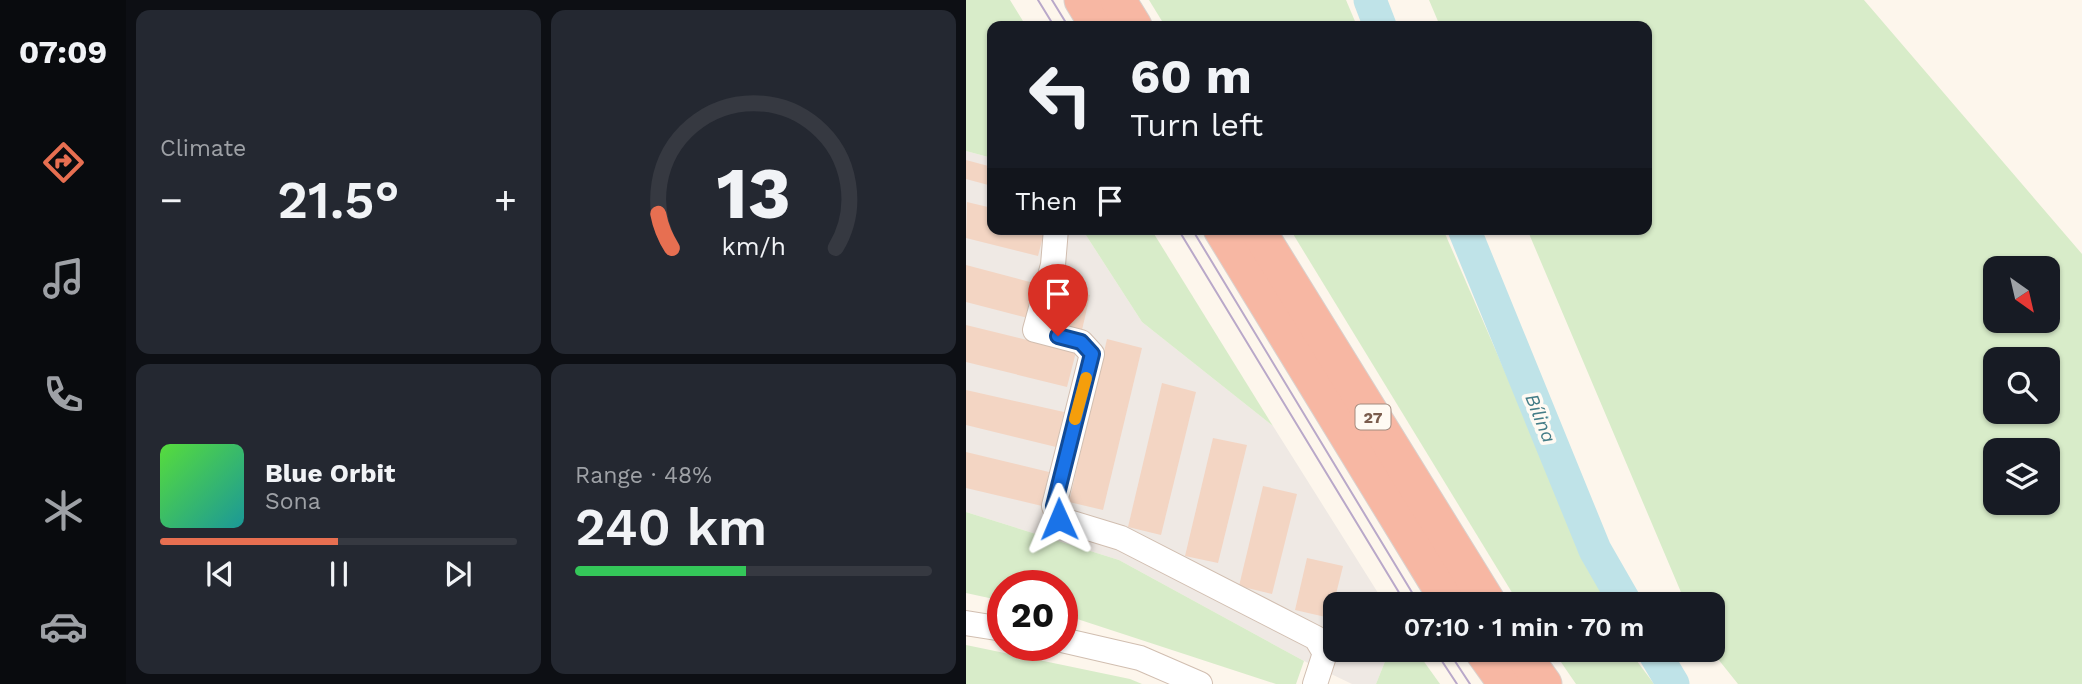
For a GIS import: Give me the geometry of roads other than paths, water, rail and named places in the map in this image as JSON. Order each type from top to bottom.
[{"type":"highway","points":[[1082,0],[1095,21]]},
{"type":"highway","points":[[1118,0],[1131,21]]},
{"type":"highway","name":"27","points":[[1225,235],[1443,592]]},
{"type":"highway","name":"27","points":[[1261,235],[1482,592]]},
{"type":"highway","points":[[1490,662],[1506,684]]},
{"type":"highway","points":[[1528,662],[1544,684]]},
{"type":"street","points":[[1056,235],[1053,265],[1035,330],[1081,342],[1092,354],[1054,506],[1059,519],[1121,538],[1317,638],[1325,653],[1315,684]]},
{"type":"street","points":[[966,623],[987,626]]},
{"type":"street","points":[[1078,644],[1140,658],[1200,684]]},
{"type":"waterway","name":"Bílina","points":[[1370,0],[1378,21]]},
{"type":"waterway","name":"Bílina","points":[[1466,235],[1595,550],[1619,592]]},
{"type":"waterway","name":"Bílina","points":[[1660,662],[1673,684]]},
{"type":"tram line","points":[[1038,0],[1051,21]]},
{"type":"tram line","points":[[1052,0],[1065,21]]},
{"type":"tram line","points":[[1182,235],[1399,592]]},
{"type":"tram line","points":[[1196,235],[1412,592]]},
{"type":"tram line","points":[[1443,662],[1457,684]]},
{"type":"tram line","points":[[1456,662],[1470,684]]}]
